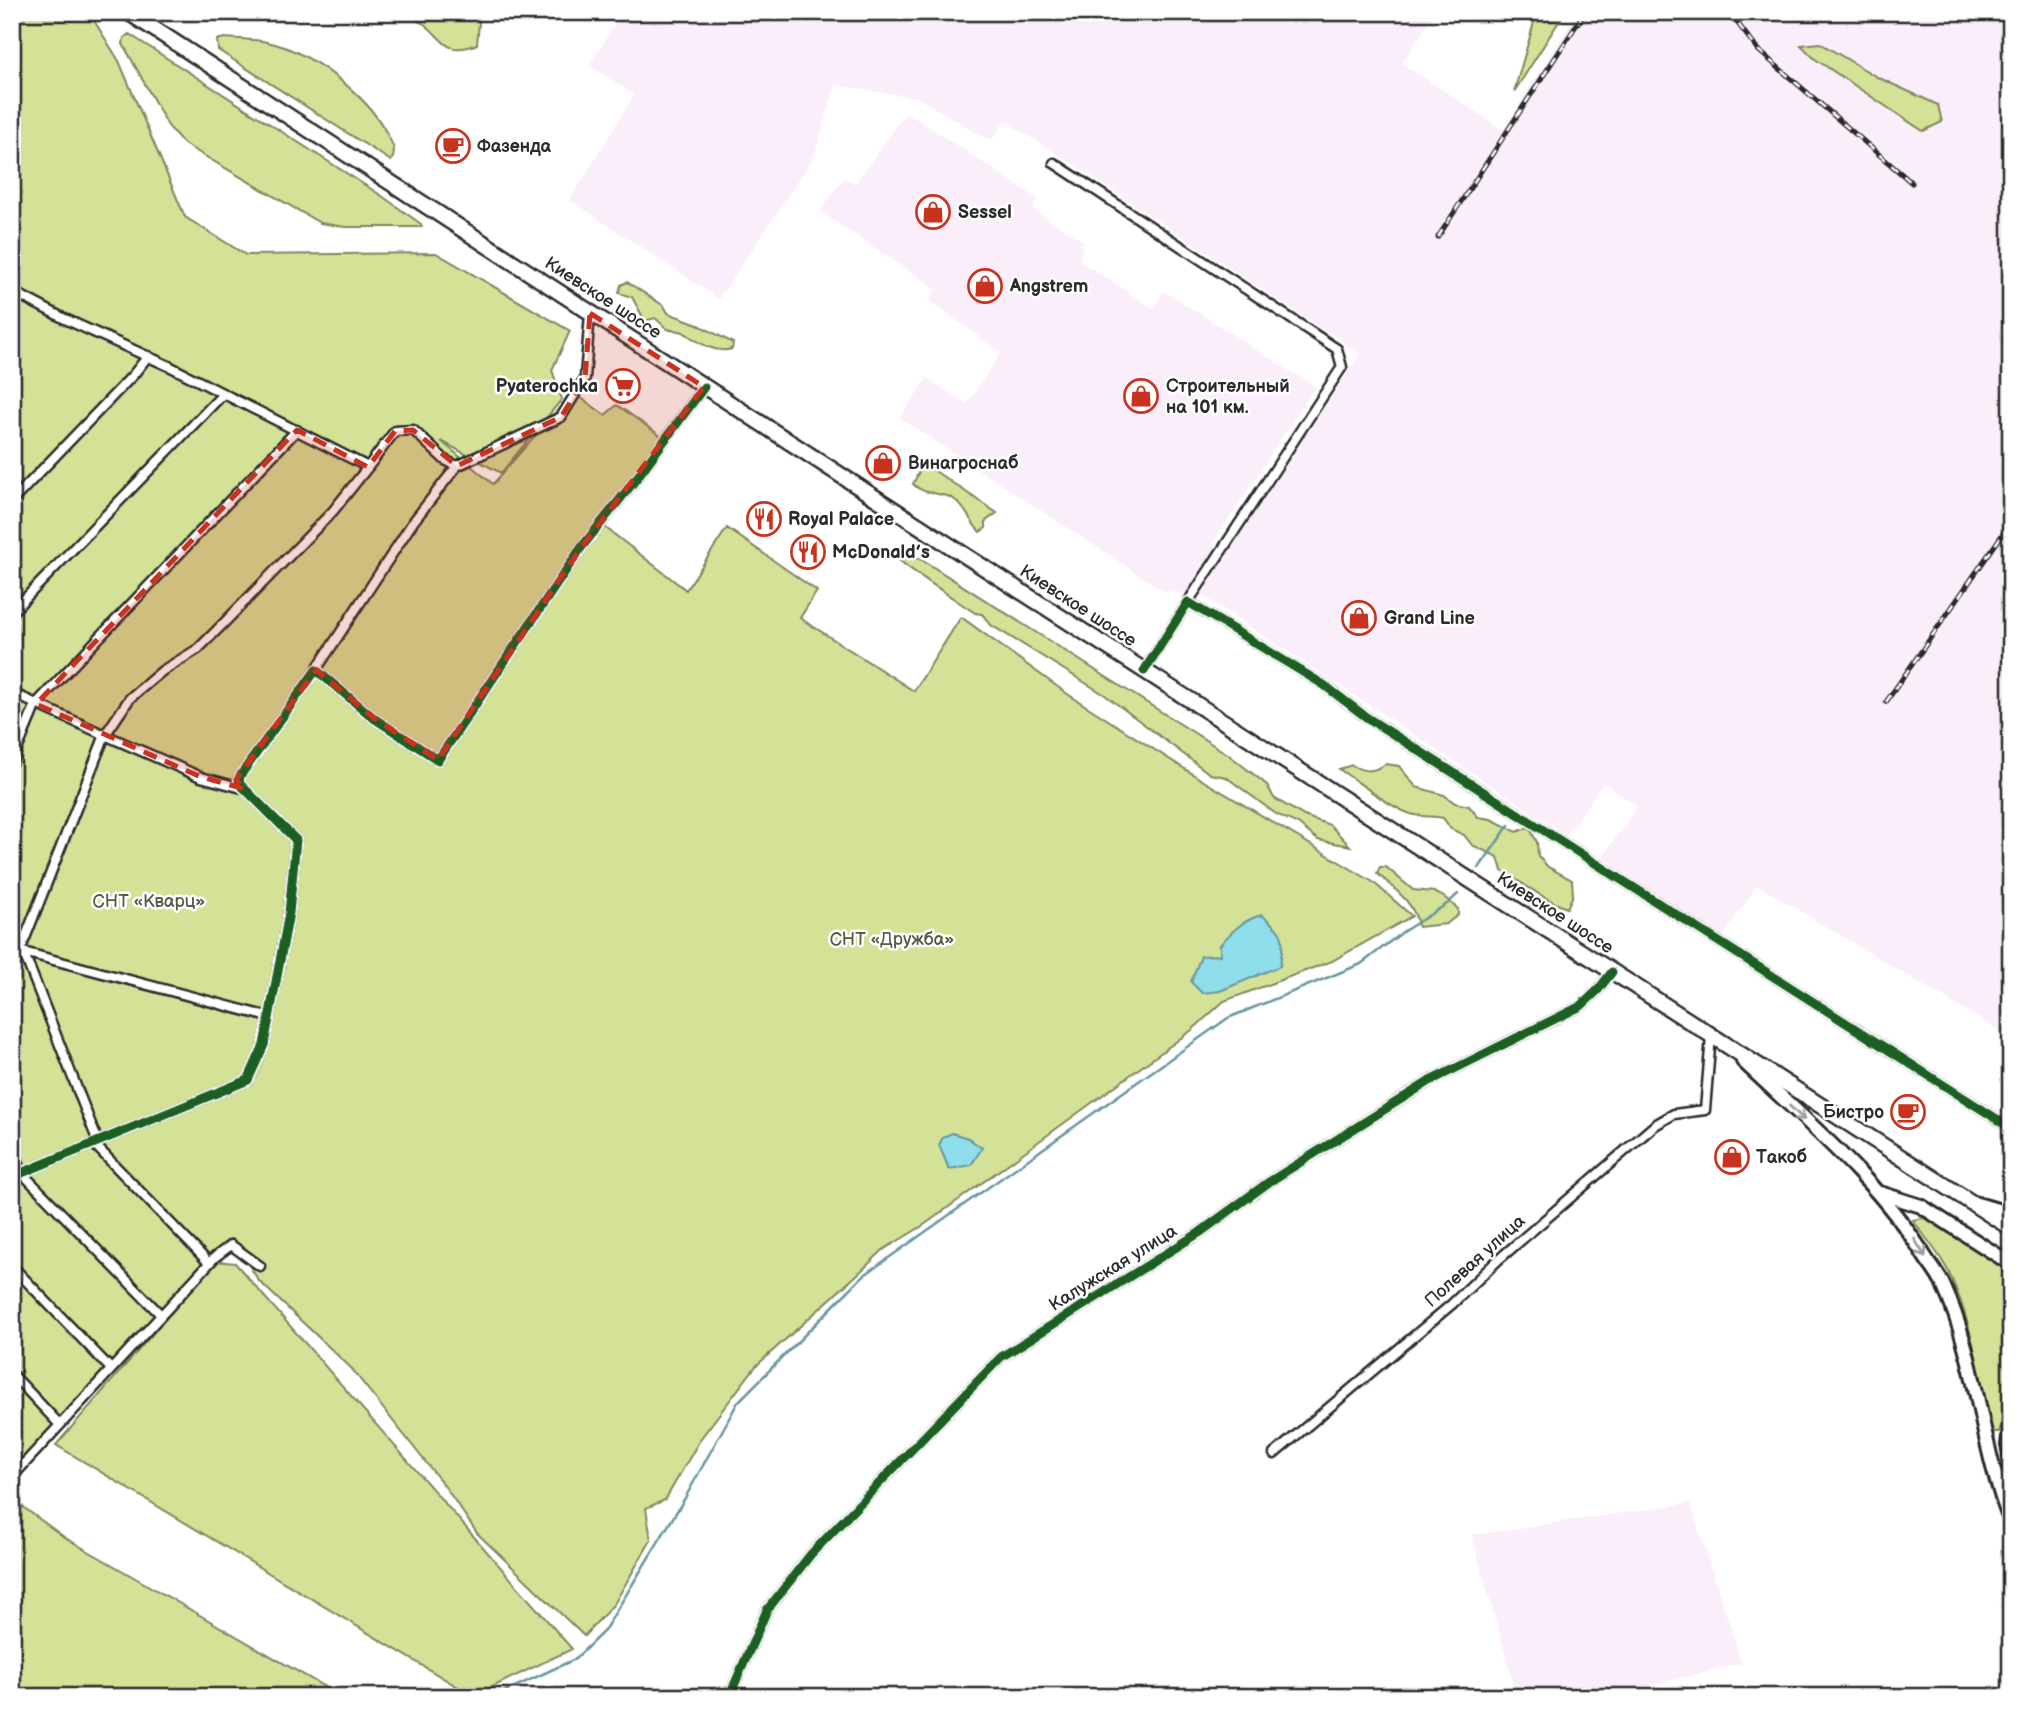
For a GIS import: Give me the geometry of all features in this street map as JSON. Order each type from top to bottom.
[{"type":"highway","name":"Киевское шоссе","points":[[128,12],[704,387],[2011,1228]]},
{"type":"main road","points":[[1731,1049],[1880,1193],[1916,1241],[1944,1286],[1963,1343],[1990,1458],[2011,1522]]},
{"type":"main road","points":[[1880,1193],[1921,1206],[2011,1264]]},
{"type":"main road","points":[[1970,1202],[2011,1213]]},
{"type":"main road","points":[[2011,1423],[2008,1446],[2011,1457]]},
{"type":"street","points":[[1054,163],[1337,349],[1342,367],[1144,671]]},
{"type":"street","points":[[12,292],[148,356],[368,467]]},
{"type":"street","points":[[12,1177],[248,1080],[264,1045],[270,1017],[289,913],[296,839],[239,783],[240,776],[316,670],[412,522],[457,466],[561,417],[585,378],[590,313]]},
{"type":"street","points":[[12,501],[148,356]]},
{"type":"street","points":[[316,670],[375,719],[438,760],[581,548],[704,387]]},
{"type":"street","points":[[12,611],[223,394]]},
{"type":"street","points":[[12,762],[36,704],[297,430]]},
{"type":"street","points":[[16,950],[105,735],[130,698],[162,671],[198,649],[220,627],[333,511],[396,431],[413,430],[445,460],[457,466]]},
{"type":"street","points":[[1188,602],[1324,685],[1366,717],[2011,1128]]},
{"type":"street","points":[[12,693],[201,777],[245,789]]},
{"type":"street","points":[[16,950],[270,1017]]},
{"type":"street","points":[[16,950],[27,961],[96,1143],[209,1263]]},
{"type":"street","name":"Калужская улица","points":[[729,1697],[767,1610],[811,1554],[1001,1357],[1199,1233],[1269,1182],[1430,1081],[1581,1006],[1612,972]]},
{"type":"street","name":"Полевая улица","points":[[1274,1454],[1443,1312],[1581,1186],[1655,1125],[1674,1114],[1705,1110],[1711,1036]]},
{"type":"street","points":[[12,1145],[22,1173],[161,1315]]},
{"type":"street","points":[[12,1477],[209,1263],[230,1245],[260,1266]]},
{"type":"street","points":[[12,1266],[111,1370]]},
{"type":"street","points":[[12,1374],[60,1425]]},
{"type":"highlighted area","points":[[590,313],[704,387],[581,548],[438,760],[375,719],[316,670],[236,780],[245,789],[201,777],[36,704],[297,430],[368,467],[395,431],[413,430],[457,466],[561,417],[585,378]]},
{"type":"shaded area","points":[[623,12],[1435,12],[1402,63],[1503,130],[1578,12],[2011,12],[2011,1038],[1757,885],[1722,938],[1602,858],[1637,806],[1603,783],[1567,835],[1202,595],[1164,591],[900,418],[927,378],[967,404],[1001,352],[929,301],[936,289],[820,212],[844,177],[855,184],[906,112],[1037,198],[1033,209],[1083,241],[1080,261],[1153,308],[1164,291],[1315,387],[1213,543],[1228,553],[1360,354],[1005,121],[991,141],[918,98],[836,85],[814,157],[719,299],[570,200],[634,95],[589,65]]},
{"type":"shaded area","points":[[1690,1503],[1742,1663],[1605,1697],[1517,1697],[1472,1535]]},
{"type":"green space","points":[[12,12],[82,12],[93,19],[119,61],[185,217],[246,255],[436,253],[570,331],[552,370],[562,399],[501,473],[441,441],[493,484],[573,392],[605,415],[617,405],[662,437],[597,521],[686,590],[727,528],[817,591],[800,618],[914,691],[961,617],[1069,695],[1202,780],[1373,882],[1412,916],[1332,961],[1224,1001],[1192,1030],[924,1225],[883,1250],[756,1366],[701,1438],[665,1500],[646,1508],[651,1540],[614,1604],[584,1636],[477,1533],[446,1488],[351,1368],[259,1281],[236,1245],[217,1258],[38,1457],[12,1481]]},
{"type":"green space","points":[[399,12],[480,12],[477,44],[451,47],[424,24]]},
{"type":"green space","points":[[1537,12],[1565,12],[1514,92]]},
{"type":"green space","points":[[129,34],[382,196],[422,227],[345,227],[320,223],[184,144],[168,126],[123,44],[124,38]]},
{"type":"green space","points":[[224,38],[262,41],[284,47],[335,76],[365,103],[377,118],[393,146],[391,161],[218,50],[217,40]]},
{"type":"green space","points":[[1820,43],[1877,77],[1938,105],[1942,122],[1923,131],[1815,59],[1801,45]]},
{"type":"green space","points":[[627,282],[664,306],[668,313],[695,323],[733,343],[732,349],[719,350],[707,346],[683,332],[668,329],[655,318],[645,321],[632,297],[619,293],[621,285]]},
{"type":"green space","points":[[923,463],[997,513],[986,521],[986,528],[980,532],[955,500],[945,495],[923,491],[913,484]]},
{"type":"green space","points":[[901,553],[922,560],[1229,755],[1267,785],[1274,798],[1304,816],[1330,825],[1350,846],[1318,840],[1298,824],[1276,814],[1226,777],[1210,774],[1105,695],[991,625],[982,614],[975,613],[894,555]]},
{"type":"green space","points":[[1386,764],[1399,766],[1416,787],[1469,806],[1478,817],[1491,819],[1517,832],[1529,827],[1537,842],[1538,856],[1548,867],[1572,880],[1573,895],[1567,908],[1502,871],[1498,857],[1472,845],[1464,835],[1451,829],[1443,818],[1407,813],[1339,769],[1352,765],[1369,770]]},
{"type":"green space","points":[[1380,867],[1386,867],[1413,890],[1434,892],[1444,897],[1458,909],[1458,915],[1446,924],[1418,927],[1408,903],[1377,873]]},
{"type":"green space","points":[[1922,1218],[1941,1223],[2011,1269],[2011,1392],[1999,1432],[1990,1432],[1987,1425],[1973,1345],[1955,1287],[1943,1263],[1913,1220]]},
{"type":"green space","points":[[216,1261],[235,1263],[572,1649],[473,1696],[56,1445]]},
{"type":"green space","points":[[12,1499],[64,1537],[342,1697],[12,1697]]},
{"type":"water","points":[[1262,915],[1282,936],[1280,966],[1220,991],[1202,993],[1191,982],[1201,956],[1220,955],[1220,945],[1234,930]]},
{"type":"water","points":[[952,1133],[968,1138],[982,1148],[971,1165],[949,1169],[939,1145],[943,1137]]},
{"type":"waterway","points":[[1479,868],[1509,825]]},
{"type":"waterway","points":[[493,1697],[575,1659],[604,1631],[685,1498],[738,1402],[863,1276],[1228,1018],[1361,964],[1458,894]]},
{"type":"railway","points":[[1438,237],[1585,12]]},
{"type":"railway","points":[[1729,12],[1758,50],[1912,183]]},
{"type":"railway","points":[[1886,702],[2011,522]]},
{"type":"cycle path","points":[[12,1177],[248,1080],[264,1045],[289,913],[296,840],[239,783],[240,776],[316,670],[375,719],[438,760],[581,548],[704,387]]},
{"type":"cycle path","points":[[1144,671],[1188,602],[1324,685],[1366,717],[2011,1128]]},
{"type":"cycle path","points":[[729,1697],[767,1610],[811,1554],[1001,1357],[1199,1233],[1269,1182],[1430,1081],[1581,1006],[1612,972]]},
{"type":"place","name":"Фазенда","points":[[453,146]]},
{"type":"place","name":"Sessel","points":[[933,212]]},
{"type":"place","name":"Angstrem","points":[[985,286]]},
{"type":"place","name":"Pyaterochka","points":[[623,386]]},
{"type":"place","name":"Строительный на 101 км.","points":[[1141,396]]},
{"type":"place","name":"Винагроснаб","points":[[883,463]]},
{"type":"place","name":"Royal Palace","points":[[764,519]]},
{"type":"place","name":"McDonald’s","points":[[808,552]]},
{"type":"place","name":"Grand Line","points":[[1359,618]]},
{"type":"place","name":"Бистро","points":[[1908,1112]]},
{"type":"place","name":"Такоб","points":[[1732,1157]]},
{"type":"park label","name":"СНТ «Кварц»","points":[[149,901]]},
{"type":"park label","name":"СНТ «Дружба»","points":[[892,939]]}]
